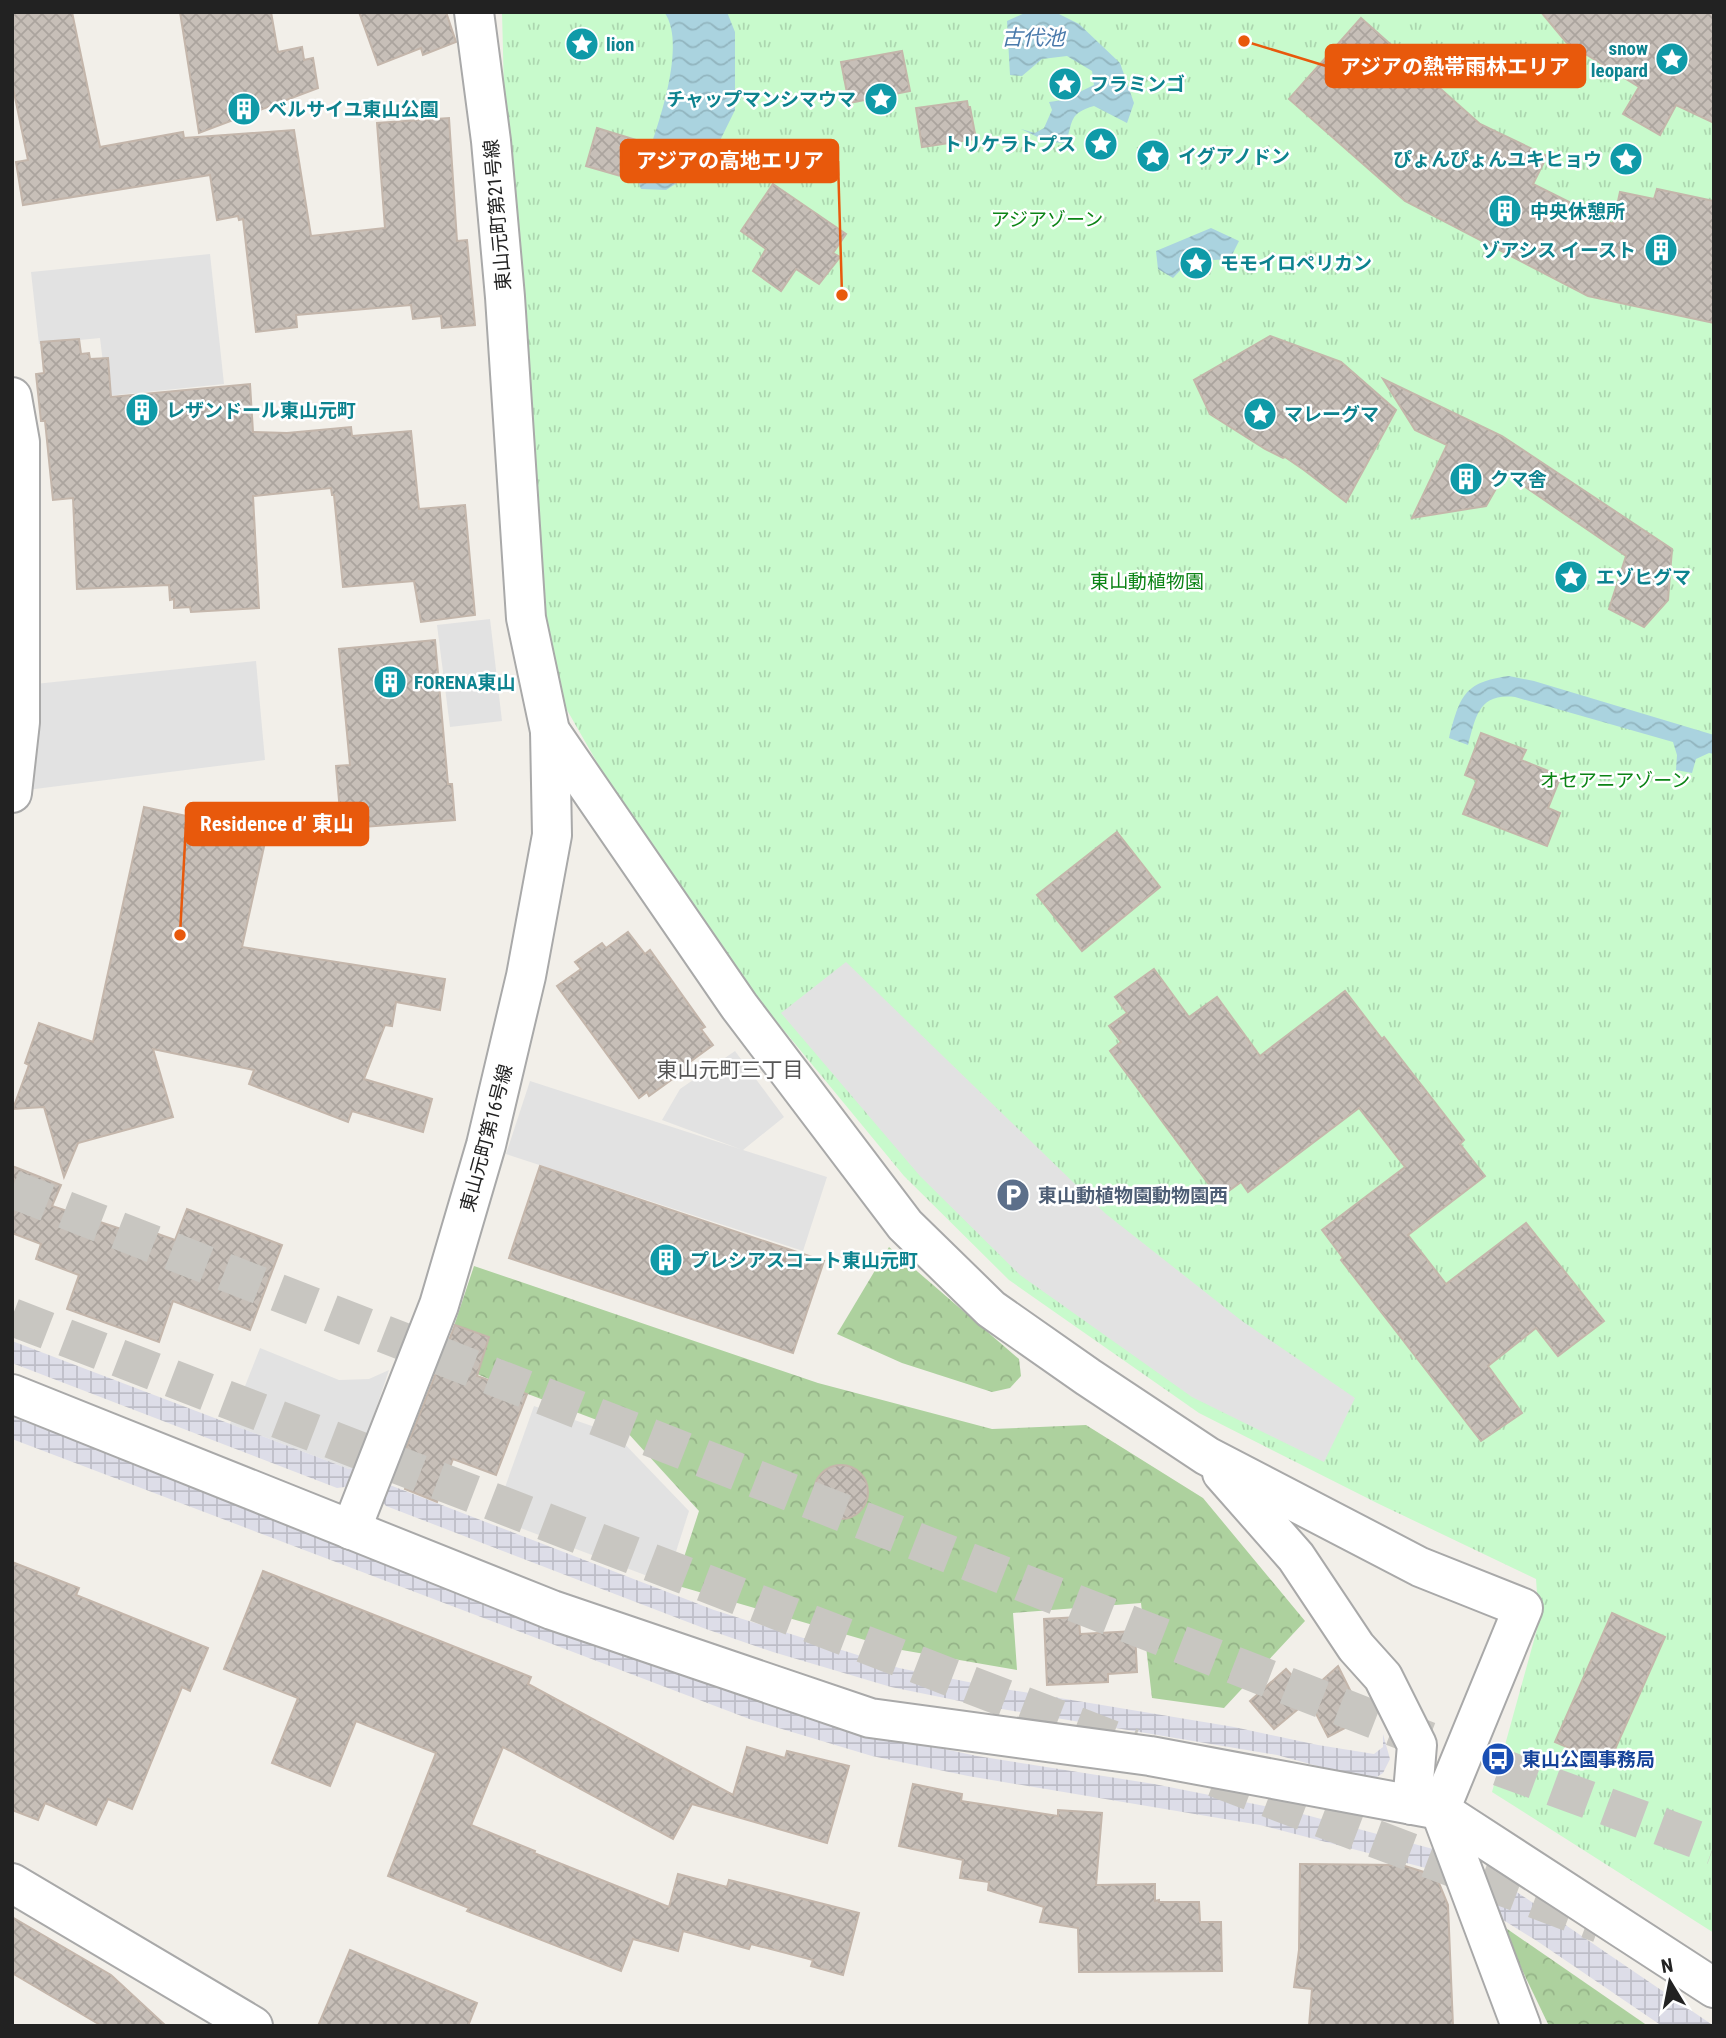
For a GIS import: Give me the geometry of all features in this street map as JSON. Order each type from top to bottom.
[{"type":"street","name":"東山元町第21号線","points":[[474,12],[491,141],[505,297],[526,618],[550,731]]},
{"type":"street","points":[[12,397],[20,442],[20,722],[12,793]]},
{"type":"street","points":[[550,731],[739,1006],[905,1225],[991,1310],[1207,1456],[1420,1566],[1523,1608],[1426,1808]]},
{"type":"street","name":"東山元町第16号線","points":[[351,1530],[439,1305],[486,1145],[526,976],[552,835],[550,731]]},
{"type":"street","points":[[12,1394],[552,1610],[870,1718],[1150,1756],[1426,1808],[1714,1988]]},
{"type":"street","points":[[1207,1456],[1296,1557],[1356,1647],[1384,1677],[1417,1745],[1426,1808],[1521,2026]]},
{"type":"street","points":[[12,1883],[253,2026]]},
{"type":"green space","name":"東山動植物園","points":[[502,12],[1714,12],[1714,1933],[1492,1792],[1539,1622],[1536,1579],[1199,1413],[1009,1280],[904,1176],[674,897],[547,675],[504,92]]},
{"type":"green space","points":[[889,1247],[1019,1359],[1021,1376],[1010,1388],[992,1392],[902,1363],[837,1334]]},
{"type":"green space","points":[[474,1266],[818,1383],[992,1429],[1086,1425],[1203,1498],[1305,1621],[1224,1708],[1152,1698],[1141,1603],[1013,1613],[1017,1670],[896,1649],[675,1585],[699,1511],[626,1431],[443,1359]]},
{"type":"green space","points":[[1500,1924],[1648,2026],[1549,2026]]},
{"type":"shaded area","points":[[210,254],[224,384],[107,396],[100,338],[39,344],[31,272]]},
{"type":"shaded area","points":[[490,619],[502,721],[450,727],[437,625]]},
{"type":"shaded area","points":[[256,661],[265,760],[27,790],[39,720],[35,684]]},
{"type":"shaded area","name":"東山動植物園動物園西","points":[[846,962],[1106,1214],[1242,1321],[1355,1398],[1324,1462],[1192,1397],[1020,1275],[920,1176],[781,1013]]},
{"type":"shaded area","points":[[735,1051],[784,1117],[743,1150],[827,1177],[803,1251],[506,1154],[530,1081],[740,1149],[662,1120],[680,1089]]},
{"type":"shaded area","points":[[12,1341],[349,1469],[357,1465],[351,1481],[345,1487],[337,1488],[12,1363]]},
{"type":"shaded area","points":[[260,1348],[339,1380],[369,1379],[389,1370],[357,1465],[349,1469],[230,1424]]},
{"type":"shaded area","points":[[534,1406],[615,1434],[689,1511],[666,1583],[494,1518]]},
{"type":"shaded area","points":[[12,1417],[869,1733],[977,1756],[1154,1784],[1295,1812],[1433,1849],[1445,1873],[1260,1825],[968,1776],[872,1756],[752,1720],[12,1439]]},
{"type":"shaded area","points":[[382,1482],[714,1610],[899,1668],[1374,1754],[1383,1747],[1383,1734],[1390,1759],[1383,1773],[1365,1779],[1277,1755],[984,1706],[891,1687],[706,1629],[386,1506],[381,1500]]},
{"type":"shaded area","points":[[1480,1870],[1489,1873],[1714,2026],[1662,2026],[1500,1918]]},
{"type":"water","points":[[664,12],[727,12],[735,32],[735,110],[709,163],[666,190],[641,189],[638,181],[652,144],[671,71],[671,28]]},
{"type":"water","name":"古代池","points":[[1027,12],[1055,12],[1079,24],[1120,63],[1134,103],[1127,123],[1094,106],[1076,115],[1066,143],[1048,142],[1021,129],[1035,133],[1044,128],[1052,110],[1049,102],[1063,100],[1094,85],[1092,71],[1067,56],[1042,59],[1022,76],[1010,75],[1007,21]]},
{"type":"water","points":[[1211,228],[1239,241],[1230,259],[1214,260],[1197,253],[1173,278],[1158,269],[1156,251]]},
{"type":"water","points":[[1509,676],[1534,681],[1714,735],[1714,754],[1709,753],[1696,759],[1692,773],[1676,770],[1677,755],[1673,742],[1515,697],[1503,697],[1486,703],[1477,716],[1468,745],[1449,738],[1466,694],[1482,682]]},
{"type":"building","points":[[12,12],[72,12],[100,147],[183,132],[184,138],[294,130],[311,236],[385,228],[377,123],[449,118],[457,241],[467,240],[475,325],[442,328],[441,316],[413,319],[411,305],[296,315],[297,327],[256,332],[243,219],[239,220],[238,216],[217,220],[210,175],[23,205],[16,162],[28,160],[12,83]]},
{"type":"building","points":[[180,12],[271,12],[278,52],[302,47],[304,60],[313,58],[318,88],[199,133]]},
{"type":"building","points":[[359,12],[446,12],[456,42],[423,55],[421,48],[378,65]]},
{"type":"building","points":[[1541,12],[1714,12],[1714,123],[1676,105],[1660,135],[1623,114],[1639,87],[1566,42]]},
{"type":"building","points":[[1361,18],[1480,124],[1547,156],[1533,184],[1613,224],[1620,192],[1654,199],[1657,189],[1714,201],[1714,323],[1588,296],[1405,201],[1289,99]]},
{"type":"building","points":[[902,51],[910,91],[849,103],[841,62]]},
{"type":"building","points":[[967,101],[976,139],[922,147],[916,108]]},
{"type":"building","points":[[597,128],[649,144],[638,181],[586,166]]},
{"type":"building","points":[[773,184],[846,234],[833,253],[840,257],[819,284],[796,269],[781,291],[753,271],[766,249],[741,231]]},
{"type":"building","points":[[1270,336],[1341,362],[1396,410],[1346,502],[1285,457],[1265,449],[1210,414],[1194,380]]},
{"type":"building","points":[[79,339],[81,354],[89,353],[90,359],[108,358],[111,397],[250,384],[253,432],[287,433],[351,427],[352,436],[411,431],[419,509],[465,505],[475,615],[421,622],[414,581],[343,587],[334,495],[331,488],[253,496],[259,608],[191,612],[190,607],[174,608],[174,599],[170,600],[169,585],[77,589],[73,498],[53,500],[45,421],[41,421],[36,374],[44,373],[41,342]]},
{"type":"building","points":[[1383,379],[1502,436],[1672,549],[1668,600],[1644,627],[1609,609],[1626,556],[1505,473],[1486,506],[1412,518],[1447,445],[1415,430]]},
{"type":"building","points":[[435,640],[448,784],[452,784],[455,820],[363,827],[362,821],[341,823],[336,766],[350,765],[339,649]]},
{"type":"building","points":[[1481,733],[1526,750],[1521,760],[1561,776],[1548,808],[1560,813],[1547,846],[1463,814],[1477,780],[1465,775]]},
{"type":"building","points":[[144,807],[267,833],[242,947],[445,979],[440,1010],[396,1002],[392,1026],[385,1025],[364,1079],[432,1099],[423,1132],[352,1111],[348,1122],[249,1084],[254,1070],[153,1049],[173,1117],[78,1143],[64,1177],[44,1107],[13,1109],[29,1065],[25,1063],[39,1023],[93,1042]]},
{"type":"building","points":[[1117,832],[1160,887],[1082,951],[1037,895]]},
{"type":"building","points":[[628,932],[645,954],[650,950],[705,1027],[701,1029],[713,1045],[683,1067],[685,1070],[649,1096],[647,1092],[639,1098],[557,986],[581,969],[575,962],[602,943],[606,948]]},
{"type":"building","points":[[1154,969],[1189,1017],[1217,997],[1260,1056],[1345,991],[1382,1039],[1384,1037],[1464,1140],[1460,1144],[1485,1176],[1408,1235],[1446,1284],[1526,1223],[1604,1321],[1558,1356],[1536,1328],[1488,1366],[1522,1413],[1481,1441],[1341,1260],[1343,1258],[1322,1230],[1405,1167],[1359,1108],[1248,1192],[1241,1182],[1219,1198],[1110,1051],[1121,1042],[1109,1026],[1127,1013],[1115,997]]},
{"type":"building","points":[[12,1166],[61,1185],[52,1206],[124,1230],[127,1223],[175,1240],[187,1209],[282,1245],[250,1330],[173,1301],[159,1342],[67,1309],[79,1275],[36,1259],[41,1244],[12,1233]]},
{"type":"building","name":"プレシアスコート東山元町","points":[[540,1166],[824,1261],[793,1353],[509,1258]]},
{"type":"building","points":[[455,1325],[489,1337],[477,1376],[527,1394],[496,1475],[453,1459],[437,1502],[405,1489],[407,1484],[394,1479]]},
{"type":"building","points":[[841,1465],[860,1473],[868,1492],[860,1511],[841,1519],[822,1511],[814,1492],[822,1473]]},
{"type":"building","points":[[12,1562],[79,1588],[76,1595],[208,1648],[190,1691],[182,1687],[132,1809],[108,1799],[96,1825],[45,1803],[38,1820],[12,1810]]},
{"type":"building","points":[[263,1571],[531,1677],[528,1684],[733,1795],[747,1747],[785,1758],[787,1751],[849,1766],[827,1843],[692,1804],[673,1839],[503,1747],[471,1825],[669,1907],[678,1874],[727,1887],[729,1880],[859,1913],[843,1975],[811,1966],[813,1960],[751,1944],[749,1949],[683,1931],[678,1951],[633,1939],[621,1971],[467,1911],[469,1908],[388,1876],[436,1753],[356,1721],[330,1786],[272,1763],[298,1698],[224,1669]]},
{"type":"building","points":[[1612,1613],[1665,1637],[1608,1765],[1555,1742]]},
{"type":"building","points":[[1079,1617],[1080,1634],[1135,1631],[1137,1672],[1108,1674],[1108,1682],[1047,1685],[1044,1619]]},
{"type":"building","points":[[1338,1666],[1364,1718],[1328,1737],[1309,1700],[1274,1729],[1250,1701],[1286,1669],[1308,1693]]},
{"type":"building","points":[[913,1784],[962,1794],[961,1801],[1058,1816],[1058,1810],[1102,1813],[1096,1885],[1155,1884],[1155,1901],[1199,1902],[1200,1922],[1221,1922],[1222,1971],[1079,1972],[1078,1928],[1040,1922],[1044,1907],[988,1890],[989,1882],[960,1878],[963,1860],[899,1846]]},
{"type":"building","points":[[1300,1864],[1402,1865],[1427,1873],[1439,1883],[1448,1905],[1453,2026],[1309,2026],[1312,1989],[1294,1987],[1299,1950]]},
{"type":"building","points":[[12,1917],[111,1975],[166,2026],[102,2026],[12,1973]]},
{"type":"building","points":[[350,1950],[477,2003],[468,2026],[318,2026]]},
{"type":"tunnel","points":[[12,1189],[1434,1743],[1714,1846]]},
{"type":"tunnel","points":[[12,1317],[1132,1747]]},
{"type":"tunnel","points":[[1215,1778],[1600,1924]]},
{"type":"place","name":"アジアの熱帯雨林エリア","points":[[1244,41]]},
{"type":"place","name":"lion","points":[[582,44]]},
{"type":"place","name":"snow leopard","points":[[1672,59]]},
{"type":"place","name":"フラミンゴ","points":[[1065,84]]},
{"type":"place","name":"チャップマンシマウマ","points":[[881,99]]},
{"type":"place","name":"ベルサイユ東山公園","points":[[244,109]]},
{"type":"place","name":"トリケラトプス","points":[[1101,144]]},
{"type":"place","name":"イグアノドン","points":[[1153,156]]},
{"type":"place","name":"ぴょんぴょんユキヒョウ","points":[[1626,159]]},
{"type":"place","name":"中央休憩所","points":[[1505,211]]},
{"type":"place","name":"ゾアシス イースト","points":[[1661,250]]},
{"type":"place","name":"モモイロペリカン","points":[[1196,263]]},
{"type":"place","name":"アジアの高地エリア","points":[[842,295]]},
{"type":"place","name":"レザンドール東山元町","points":[[142,410]]},
{"type":"place","name":"マレーグマ","points":[[1260,414]]},
{"type":"place","name":"クマ舎","points":[[1466,479]]},
{"type":"place","name":"エゾヒグマ","points":[[1571,577]]},
{"type":"place","name":"FORENA東山","points":[[390,682]]},
{"type":"place","name":"Residence d’ 東山","points":[[180,935]]},
{"type":"place","name":"東山動植物園動物園西","points":[[1013,1195]]},
{"type":"place","name":"プレシアスコート東山元町","points":[[666,1260]]},
{"type":"place","name":"東山公園事務局","points":[[1498,1759]]},
{"type":"district","name":"東山元町三丁目","points":[[730,1070]]},
{"type":"park label","name":"アジアゾーン","points":[[1047,219]]},
{"type":"park label","name":"オセアニアゾーン","points":[[1615,780]]}]
